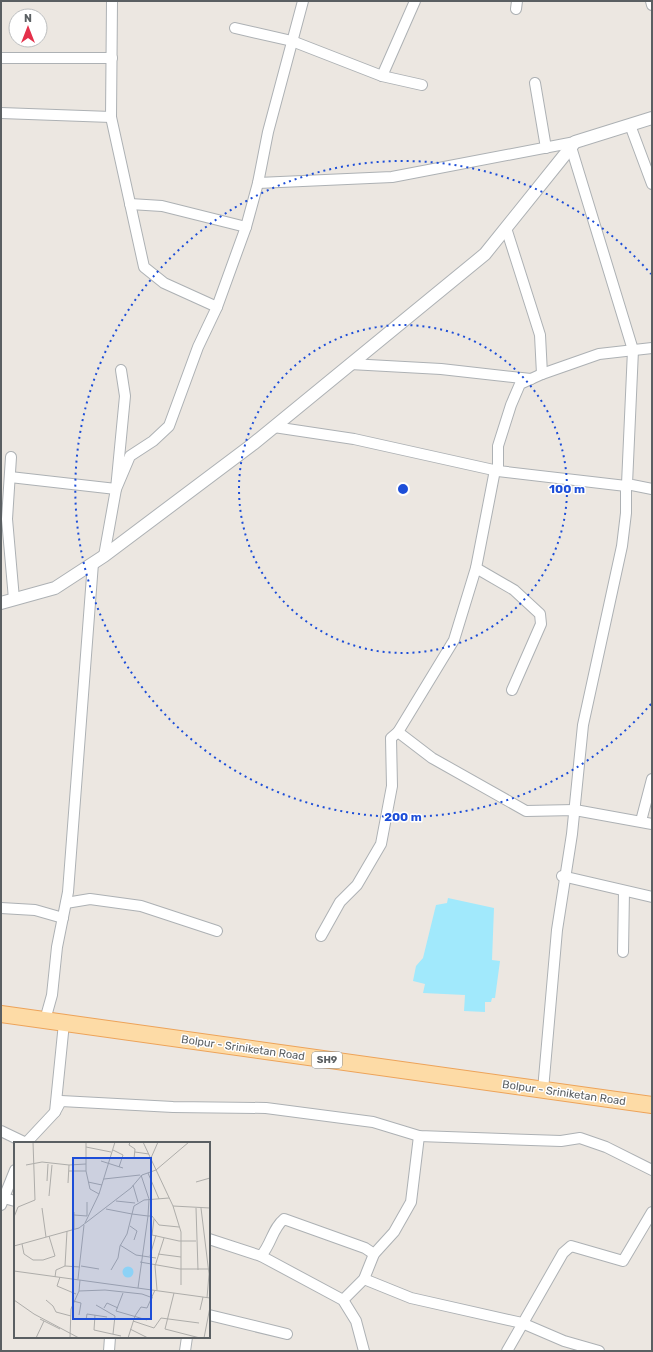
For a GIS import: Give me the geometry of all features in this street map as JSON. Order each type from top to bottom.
[{"type":"main road","name":"Bolpur - Sriniketan Road","points":[[1,1014],[652,1105]]},
{"type":"street","points":[[112,1],[110,116],[144,266],[164,283],[217,307]]},
{"type":"street","points":[[116,489],[130,456],[153,441],[170,426],[198,348],[217,307],[246,227],[258,183],[268,132],[303,1]]},
{"type":"street","points":[[382,76],[415,1]]},
{"type":"street","points":[[651,1],[652,5]]},
{"type":"street","points":[[235,28],[292,40],[382,76],[422,85]]},
{"type":"street","points":[[1,58],[112,58]]},
{"type":"street","points":[[535,83],[546,148]]},
{"type":"street","points":[[1,113],[110,116]]},
{"type":"street","points":[[258,183],[392,177],[546,148],[573,145],[652,118]]},
{"type":"street","points":[[630,125],[652,184]]},
{"type":"street","points":[[1,603],[55,588],[104,556],[274,427],[485,254],[573,145]]},
{"type":"street","points":[[573,145],[633,350],[627,484],[652,489]]},
{"type":"street","points":[[130,204],[162,206],[246,227]]},
{"type":"street","points":[[506,228],[540,336],[542,374]]},
{"type":"street","points":[[321,936],[340,902],[357,886],[380,844],[392,786],[391,738],[398,732],[454,640],[476,568],[497,470],[498,446],[511,405],[520,384],[542,374],[599,354],[652,348]]},
{"type":"street","points":[[350,364],[448,369],[531,379]]},
{"type":"street","points":[[104,556],[116,489],[125,396],[121,370]]},
{"type":"street","points":[[274,427],[354,439],[497,470],[626,486],[626,512],[622,546],[583,725],[574,810],[558,930],[543,1090]]},
{"type":"street","points":[[11,457],[7,519],[14,599]]},
{"type":"street","points":[[10,477],[116,489]]},
{"type":"street","points":[[45,1020],[52,995],[66,903],[93,563]]},
{"type":"street","points":[[476,568],[514,590],[540,614],[541,624],[512,690]]},
{"type":"street","points":[[398,732],[432,758],[526,811],[574,810],[652,824]]},
{"type":"street","points":[[641,821],[652,779]]},
{"type":"street","points":[[564,877],[652,897]]},
{"type":"street","points":[[623,952],[624,891]]},
{"type":"street","points":[[66,903],[90,899],[141,906],[217,931]]},
{"type":"street","points":[[1,908],[35,910],[63,918]]},
{"type":"street","points":[[54,1112],[64,1023]]},
{"type":"street","points":[[27,1142],[54,1112],[61,1101],[174,1107],[266,1108],[374,1122],[419,1136],[561,1140],[580,1138],[606,1147],[652,1170]]},
{"type":"street","points":[[1,1131],[24,1142]]},
{"type":"street","points":[[343,1300],[364,1279],[374,1254],[394,1232],[411,1202],[419,1136]]},
{"type":"street","points":[[14,1172],[2,1202],[14,1201]]},
{"type":"street","points":[[507,1351],[564,1253],[572,1246],[624,1261],[652,1212]]},
{"type":"street","points":[[261,1256],[269,1246],[277,1225],[284,1219],[365,1248],[374,1254]]},
{"type":"street","points":[[210,1239],[261,1256],[343,1300],[356,1321],[364,1351]]},
{"type":"street","points":[[364,1279],[411,1298],[522,1323],[564,1341],[599,1351]]},
{"type":"street","points":[[210,1315],[287,1334]]},
{"type":"street","points":[[109,1351],[110,1338]]},
{"type":"street","points":[[185,1351],[187,1338]]},
{"type":"water","points":[[448,898],[494,908],[492,960],[500,961],[495,998],[492,998],[491,1002],[485,1002],[485,1012],[464,1011],[465,995],[423,993],[425,984],[413,981],[416,966],[423,958],[436,905],[447,903]]}]
